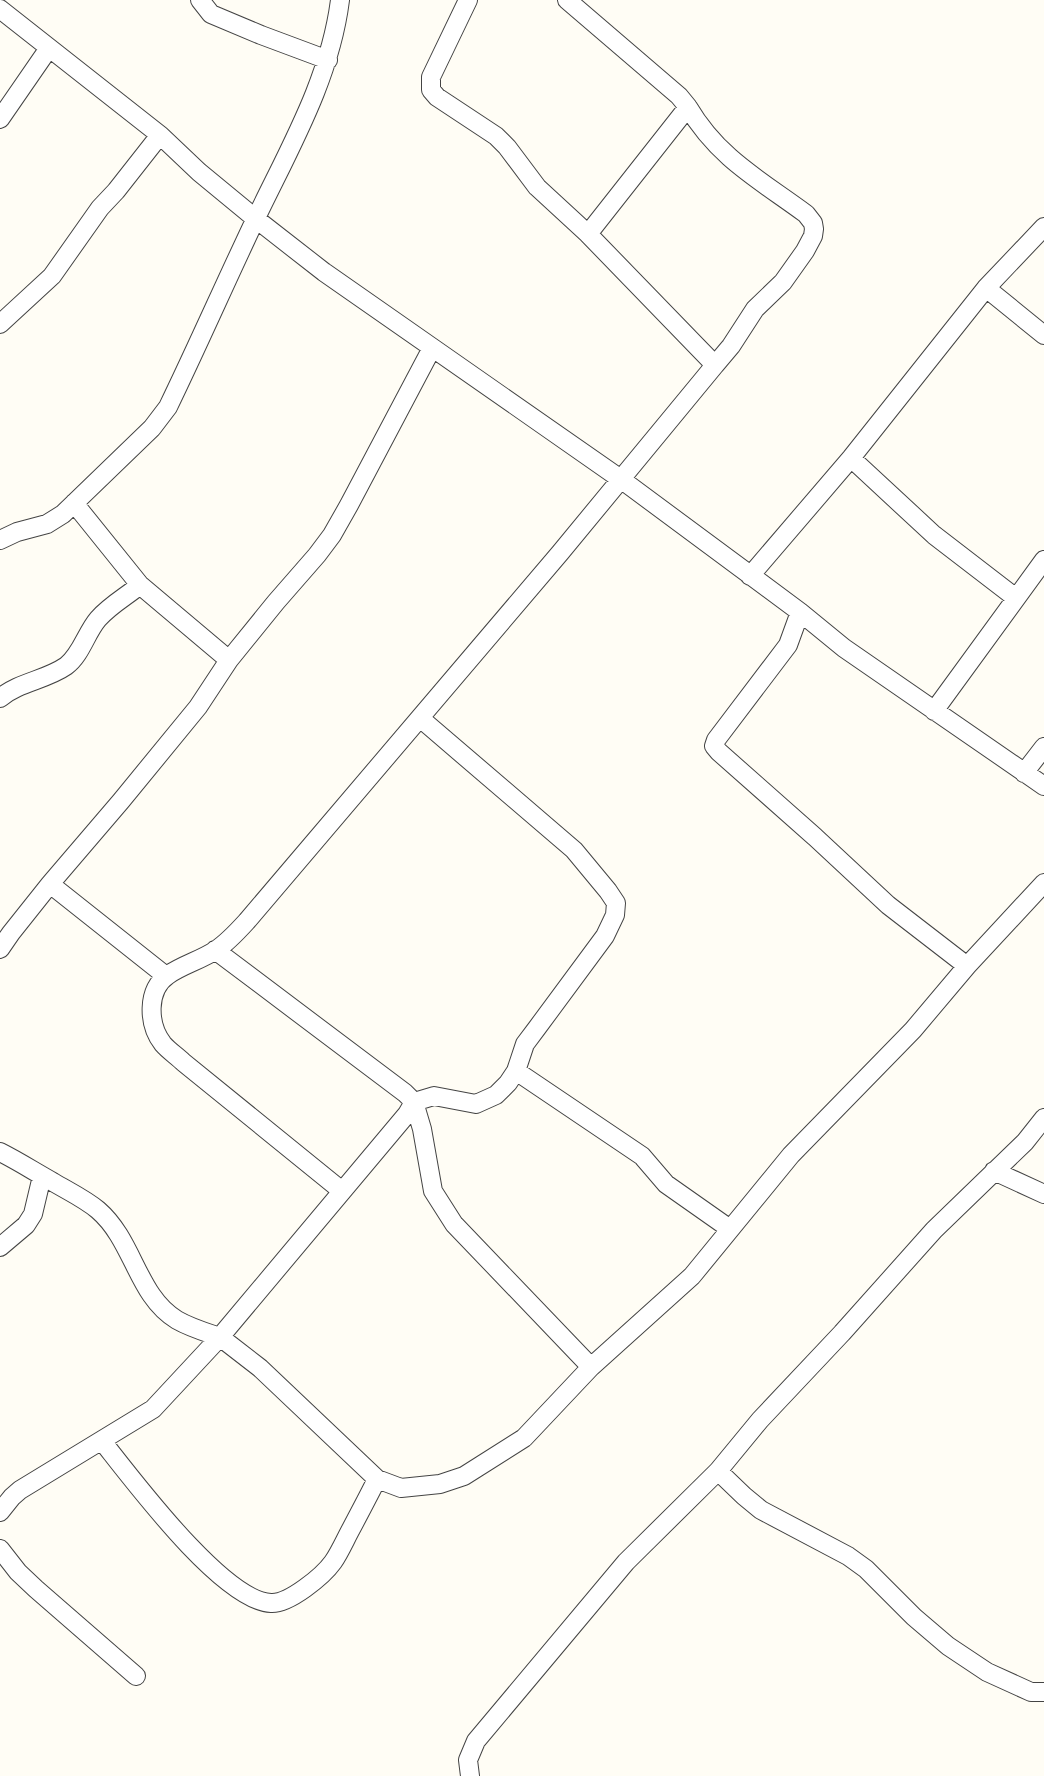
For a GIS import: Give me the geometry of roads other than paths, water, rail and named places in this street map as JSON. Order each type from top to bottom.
[{"type":"street","points":[[200,0],[211,14],[328,60]]},
{"type":"street","points":[[0,540],[17,532],[46,524],[63,514],[152,428],[168,407],[302,126],[328,60],[337,23],[340,0]]},
{"type":"street","points":[[468,0],[430,77],[431,90],[436,97],[496,136],[507,147],[537,187],[588,234],[715,365]]},
{"type":"street","points":[[342,1191],[163,1044],[154,1029],[152,1004],[155,990],[166,976],[216,950],[231,938],[246,921],[622,480],[736,339],[755,309],[783,282],[813,236],[813,223],[806,214],[725,154],[701,128],[688,107],[672,90],[567,0]]},
{"type":"street","points":[[0,9],[160,135],[199,172],[324,272],[622,480],[800,612],[844,648],[1044,786]]},
{"type":"street","points":[[0,119],[49,48]]},
{"type":"street","points":[[588,234],[688,107]]},
{"type":"street","points":[[0,324],[52,276],[100,208],[160,135]]},
{"type":"street","points":[[750,576],[851,458],[986,288],[1044,227]]},
{"type":"street","points":[[986,288],[1044,335]]},
{"type":"street","points":[[0,949],[50,884],[121,802],[192,714],[229,660],[332,535],[432,348]]},
{"type":"street","points":[[851,458],[934,535],[1016,598]]},
{"type":"street","points":[[74,503],[140,585],[229,660]]},
{"type":"street","points":[[934,711],[1044,560]]},
{"type":"street","points":[[0,698],[25,684],[56,672],[67,665],[100,617],[140,585]]},
{"type":"street","points":[[800,612],[788,645],[716,740],[714,746],[888,905],[967,966]]},
{"type":"street","points":[[0,1512],[20,1490],[152,1409],[220,1337],[407,1114],[414,1102],[434,1096],[476,1104],[496,1095],[516,1072],[525,1044],[605,936],[615,915],[616,903],[574,850],[420,718]]},
{"type":"street","points":[[1024,773],[1044,747]]},
{"type":"street","points":[[0,1152],[81,1198],[98,1210],[110,1223],[128,1249],[145,1286],[158,1304],[176,1320],[194,1329],[220,1337],[260,1368],[377,1479],[401,1488],[440,1484],[464,1476],[524,1438],[591,1367],[692,1276],[791,1155],[913,1030],[967,966],[1044,883]]},
{"type":"street","points":[[50,884],[166,976]]},
{"type":"street","points":[[216,950],[398,1087],[414,1102],[422,1130],[433,1191],[454,1224],[591,1367]]},
{"type":"street","points":[[516,1072],[642,1156],[666,1184],[730,1229]]},
{"type":"street","points":[[470,1776],[468,1760],[476,1741],[626,1562],[718,1471],[760,1420],[842,1333],[934,1230],[1025,1142],[1042,1130]]},
{"type":"street","points":[[994,1171],[1044,1194]]},
{"type":"street","points":[[0,1247],[26,1225],[33,1214],[42,1176]]},
{"type":"street","points":[[102,1441],[188,1545],[240,1592],[273,1604],[286,1600],[310,1585],[333,1563],[377,1479]]},
{"type":"street","points":[[718,1471],[761,1510],[848,1556],[866,1569],[914,1617],[956,1652],[987,1672],[1031,1692],[1044,1692]]},
{"type":"street","points":[[0,1549],[18,1572],[36,1589],[136,1676]]}]
